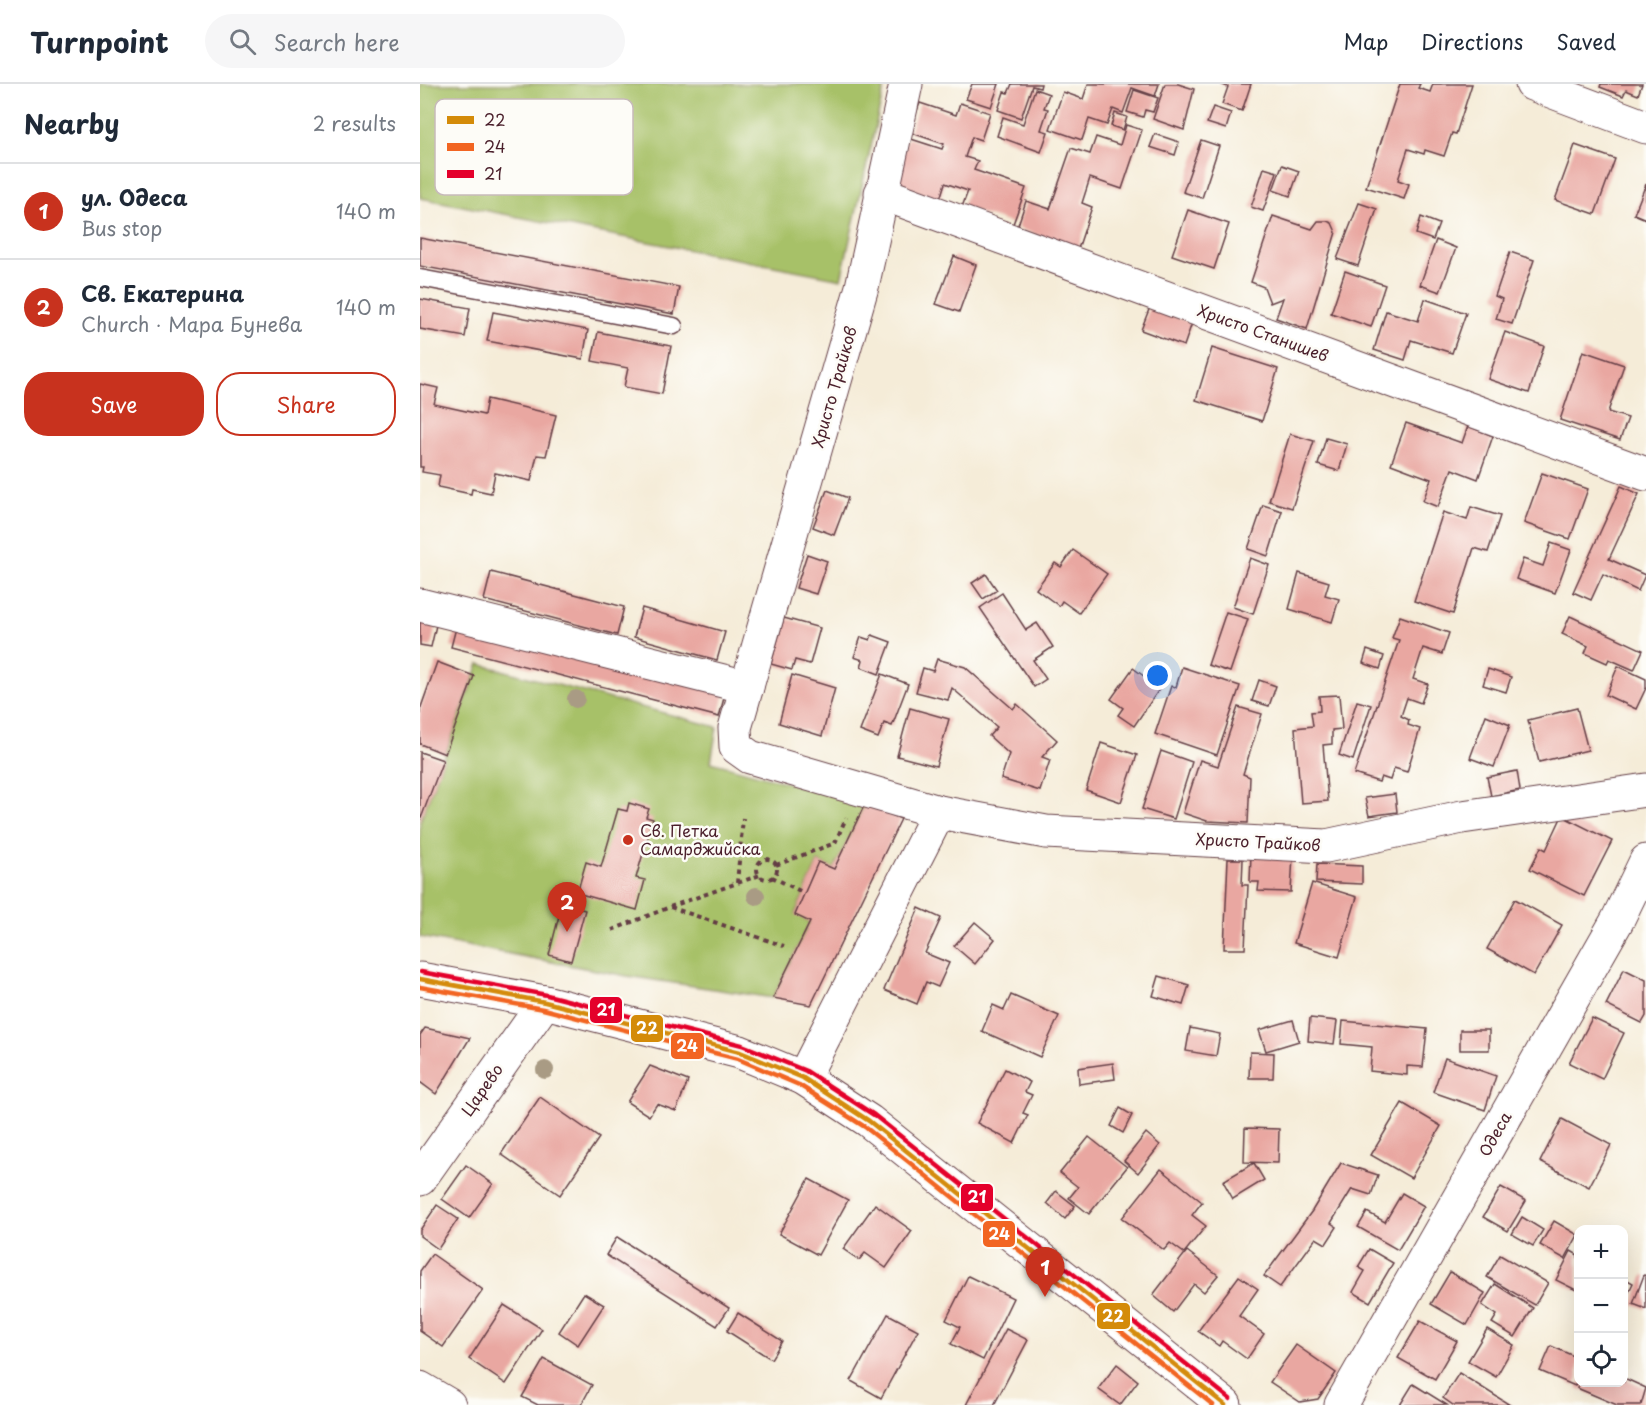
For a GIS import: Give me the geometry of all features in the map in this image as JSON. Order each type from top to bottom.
[{"type":"street","name":"Христо Трайков","points":[[906,84],[880,192],[862,287],[735,728],[736,747],[750,758],[939,812],[1046,832],[1326,846],[1462,817],[1646,790]]},
{"type":"street","points":[[1532,84],[1646,127]]},
{"type":"street","name":"Христо Станишев","points":[[880,192],[1646,474]]},
{"type":"street","points":[[420,605],[747,687]]},
{"type":"street","points":[[803,1078],[939,812]]},
{"type":"street","name":"Одеса","points":[[1341,1405],[1617,921],[1646,861]]},
{"type":"street","points":[[420,979],[545,1002],[740,1052],[803,1078],[869,1121],[1225,1405]]},
{"type":"street","name":"Царево","points":[[420,1179],[545,1002]]},
{"type":"street","points":[[420,1388],[449,1405]]},
{"type":"lane","points":[[420,278],[674,326]]},
{"type":"path","points":[[776,865],[835,843],[846,817]]},
{"type":"path","points":[[737,883],[743,818]]},
{"type":"path","points":[[760,875],[758,866],[765,859],[774,861],[776,865],[776,874],[772,877]]},
{"type":"path","points":[[612,930],[760,875],[772,877],[800,891]]},
{"type":"path","points":[[670,907],[784,946]]},
{"type":"green space","points":[[420,84],[885,84],[841,279],[420,198]]},
{"type":"green space","points":[[479,664],[717,727],[711,762],[865,804],[834,869],[818,862],[795,914],[810,922],[773,998],[627,976],[420,937],[420,822]]},
{"type":"building","points":[[972,84],[999,84],[991,107],[966,99]]},
{"type":"building","points":[[1012,84],[1041,84],[1040,88],[1032,86],[1021,118],[998,110],[1004,92],[1008,93]]},
{"type":"building","points":[[1088,84],[1159,84],[1155,96],[1132,88],[1123,113],[1113,109],[1107,125],[1089,119],[1082,140],[1050,129],[1063,92],[1083,99]]},
{"type":"building","points":[[1165,84],[1178,84],[1194,89],[1184,130],[1153,119]]},
{"type":"building","points":[[1220,84],[1251,84],[1242,111],[1222,104],[1228,87]]},
{"type":"building","points":[[1400,84],[1420,84],[1418,88],[1430,92],[1433,84],[1472,84],[1456,134],[1452,133],[1444,156],[1425,150],[1424,154],[1408,149],[1398,180],[1409,184],[1404,199],[1366,187]]},
{"type":"building","points":[[1601,84],[1642,84],[1638,95],[1626,90],[1623,96],[1600,87]]},
{"type":"building","points":[[1035,89],[1049,94],[1044,108],[1048,109],[1041,130],[1048,132],[1041,152],[997,136],[1003,117],[1023,124]]},
{"type":"building","points":[[1134,90],[1158,98],[1153,112],[1145,110],[1143,117],[1127,112]]},
{"type":"building","points":[[920,103],[956,115],[960,103],[990,113],[981,140],[972,137],[965,157],[978,161],[974,170],[1026,188],[1013,224],[962,207],[968,191],[945,183],[940,199],[892,183],[908,138],[942,149],[944,144],[909,132]]},
{"type":"building","points":[[1213,107],[1231,113],[1226,129],[1207,123]]},
{"type":"building","points":[[1115,113],[1127,117],[1123,130],[1111,126]]},
{"type":"building","points":[[1126,125],[1142,130],[1122,189],[1090,178],[1082,203],[1092,207],[1078,249],[1017,228],[1026,201],[1050,209],[1071,148],[1090,154],[1096,137],[1120,145]]},
{"type":"building","points":[[1155,134],[1179,142],[1175,155],[1150,147]]},
{"type":"building","points":[[1201,140],[1219,146],[1202,198],[1183,192]]},
{"type":"building","points":[[1575,145],[1615,159],[1595,214],[1555,200]]},
{"type":"building","points":[[1282,165],[1299,171],[1290,196],[1273,190]]},
{"type":"building","points":[[1264,168],[1277,172],[1263,211],[1251,207]]},
{"type":"building","points":[[1646,184],[1646,219],[1634,214]]},
{"type":"building","points":[[1359,203],[1377,209],[1358,266],[1337,259]]},
{"type":"building","points":[[1188,210],[1229,224],[1214,269],[1172,255]]},
{"type":"building","points":[[1273,216],[1312,229],[1318,221],[1327,221],[1332,223],[1336,232],[1307,329],[1276,318],[1283,298],[1270,303],[1264,287],[1251,282]]},
{"type":"building","points":[[1421,217],[1439,224],[1433,240],[1416,234]]},
{"type":"building","points":[[420,238],[679,287],[674,314],[420,266]]},
{"type":"building","points":[[1436,240],[1456,248],[1440,292],[1420,285]]},
{"type":"building","points":[[1510,252],[1534,260],[1512,324],[1496,319],[1502,299],[1495,296]]},
{"type":"building","points":[[954,256],[976,265],[959,312],[936,304]]},
{"type":"building","points":[[1345,271],[1385,285],[1371,327],[1331,313]]},
{"type":"building","points":[[420,299],[470,308],[465,337],[420,329]]},
{"type":"building","points":[[1425,299],[1466,313],[1452,353],[1411,340],[1405,360],[1374,350],[1386,311],[1418,321]]},
{"type":"building","points":[[1150,307],[1192,323],[1184,346],[1141,330]]},
{"type":"building","points":[[493,312],[588,330],[583,359],[487,341]]},
{"type":"building","points":[[598,332],[671,346],[662,394],[624,387],[628,368],[592,361]]},
{"type":"building","points":[[1505,332],[1544,346],[1529,393],[1488,379]]},
{"type":"building","points":[[1212,348],[1278,369],[1262,421],[1196,400]]},
{"type":"building","points":[[1583,351],[1624,365],[1608,412],[1628,418],[1620,440],[1560,420]]},
{"type":"building","points":[[420,384],[438,388],[434,404],[484,415],[487,399],[556,415],[546,456],[537,455],[531,481],[495,473],[491,493],[472,489],[471,494],[438,487],[440,475],[422,472],[423,467],[420,467]]},
{"type":"building","points":[[1406,423],[1462,443],[1468,426],[1493,436],[1478,479],[1452,469],[1438,507],[1423,501],[1431,479],[1391,464]]},
{"type":"building","points":[[1290,434],[1314,441],[1292,508],[1269,501]]},
{"type":"building","points":[[1326,438],[1347,444],[1339,471],[1318,465]]},
{"type":"building","points":[[1542,473],[1588,489],[1570,539],[1524,523]]},
{"type":"building","points":[[1621,486],[1639,494],[1609,559],[1645,575],[1638,591],[1603,574],[1591,600],[1573,592]]},
{"type":"building","points":[[827,490],[848,498],[834,535],[813,527]]},
{"type":"building","points":[[1263,505],[1282,511],[1268,556],[1248,549]]},
{"type":"building","points":[[1471,507],[1500,516],[1488,552],[1474,548],[1453,614],[1414,601],[1443,512],[1467,520]]},
{"type":"building","points":[[1551,543],[1571,550],[1555,593],[1516,579],[1523,559],[1543,566]]},
{"type":"building","points":[[1073,550],[1107,574],[1079,613],[1062,601],[1059,606],[1036,589],[1055,563],[1061,567]]},
{"type":"building","points":[[807,554],[827,561],[816,594],[796,588]]},
{"type":"building","points":[[1250,558],[1269,565],[1253,614],[1233,607]]},
{"type":"building","points":[[491,572],[624,607],[617,635],[484,600]]},
{"type":"building","points":[[1299,573],[1329,582],[1325,595],[1339,599],[1332,622],[1289,609]]},
{"type":"building","points":[[986,574],[997,590],[983,599],[972,583]]},
{"type":"building","points":[[1002,593],[1026,630],[1037,623],[1053,647],[1033,660],[1046,679],[1034,687],[980,608]]},
{"type":"building","points":[[642,608],[725,632],[717,660],[634,637]]},
{"type":"building","points":[[1226,612],[1248,619],[1230,672],[1208,665]]},
{"type":"building","points":[[1400,616],[1449,633],[1442,654],[1423,648],[1413,679],[1428,684],[1421,703],[1407,698],[1401,716],[1409,720],[1408,725],[1420,729],[1407,772],[1394,768],[1390,780],[1381,777],[1379,782],[1354,774],[1399,640],[1392,638]]},
{"type":"building","points":[[1570,616],[1643,650],[1634,670],[1609,659],[1607,663],[1585,653],[1588,646],[1562,634]]},
{"type":"building","points":[[420,617],[437,621],[431,647],[420,645]]},
{"type":"building","points":[[784,618],[820,628],[810,664],[795,660],[792,670],[771,664]]},
{"type":"building","points":[[458,620],[726,690],[719,717],[451,647]]},
{"type":"building","points":[[872,635],[891,642],[879,674],[861,667],[863,660],[854,657],[861,637],[870,640]]},
{"type":"building","points":[[1367,650],[1384,656],[1380,669],[1363,663]]},
{"type":"building","points":[[937,659],[965,667],[1013,709],[1017,704],[1057,740],[1042,757],[1050,760],[1040,791],[1001,779],[1009,754],[989,736],[997,727],[952,688],[948,700],[916,692],[923,668],[933,671]]},
{"type":"building","points":[[437,662],[474,676],[445,754],[420,744],[420,710]]},
{"type":"building","points":[[1618,666],[1646,679],[1646,688],[1636,709],[1606,695]]},
{"type":"building","points":[[1151,667],[1167,678],[1134,726],[1118,715],[1123,708],[1111,699],[1133,668],[1145,677]]},
{"type":"building","points":[[1182,667],[1240,686],[1217,755],[1155,734],[1171,686],[1176,687]]},
{"type":"building","points":[[1488,669],[1511,677],[1506,692],[1483,685]]},
{"type":"building","points":[[882,674],[908,684],[892,726],[884,723],[878,738],[860,731]]},
{"type":"building","points":[[792,675],[835,688],[822,736],[779,723]]},
{"type":"building","points":[[1259,680],[1276,686],[1269,706],[1252,701]]},
{"type":"building","points":[[1339,695],[1342,729],[1332,730],[1332,744],[1323,745],[1328,801],[1301,803],[1295,728],[1313,726],[1311,712],[1320,711],[1319,696]]},
{"type":"building","points":[[1357,701],[1371,705],[1353,760],[1339,755]]},
{"type":"building","points":[[1238,707],[1262,714],[1243,774],[1250,777],[1248,823],[1207,821],[1183,813],[1200,760],[1218,766]]},
{"type":"building","points":[[910,708],[949,719],[936,766],[897,756]]},
{"type":"building","points":[[1577,708],[1588,750],[1539,762],[1528,720]]},
{"type":"building","points":[[1486,715],[1510,725],[1494,767],[1470,758]]},
{"type":"building","points":[[1101,743],[1137,755],[1121,802],[1086,790]]},
{"type":"building","points":[[1161,751],[1192,762],[1174,819],[1142,809]]},
{"type":"building","points":[[420,752],[443,760],[420,821]]},
{"type":"building","points":[[1517,771],[1520,790],[1491,796],[1487,777]]},
{"type":"building","points":[[1395,794],[1397,812],[1369,816],[1365,798]]},
{"type":"building","name":"Св. Петка Самарджийска","points":[[629,803],[649,809],[646,817],[653,819],[636,878],[645,880],[637,910],[577,893],[586,862],[601,867],[618,809],[627,811]]},
{"type":"building","points":[[865,804],[901,819],[811,1005],[773,998],[810,922],[795,915],[818,862],[834,869]]},
{"type":"building","points":[[1562,816],[1612,841],[1584,896],[1530,869],[1541,847],[1546,850]]},
{"type":"building","points":[[1251,853],[1293,855],[1291,892],[1258,891],[1259,882],[1250,882]]},
{"type":"building","points":[[1228,859],[1243,859],[1242,885],[1248,885],[1245,949],[1224,949]]},
{"type":"building","points":[[1317,864],[1362,866],[1362,884],[1316,882]]},
{"type":"building","points":[[1312,883],[1357,897],[1339,957],[1294,943]]},
{"type":"building","points":[[1515,899],[1562,925],[1534,975],[1487,949]]},
{"type":"building","points":[[562,904],[585,910],[571,961],[549,955]]},
{"type":"building","points":[[919,908],[941,918],[925,953],[949,963],[938,987],[926,982],[917,1004],[884,990]]},
{"type":"building","points":[[975,922],[995,939],[975,964],[954,946]]},
{"type":"building","points":[[1624,969],[1646,980],[1646,1016],[1642,1023],[1606,1005]]},
{"type":"building","points":[[1159,976],[1189,985],[1183,1005],[1153,996]]},
{"type":"building","points":[[1011,995],[1059,1016],[1040,1057],[982,1031],[993,1005],[1004,1010]]},
{"type":"building","points":[[1310,1018],[1337,1021],[1334,1044],[1308,1041]]},
{"type":"building","points":[[1592,1018],[1624,1033],[1602,1079],[1569,1063]]},
{"type":"building","points":[[1293,1020],[1299,1041],[1266,1051],[1259,1030]]},
{"type":"building","points":[[1343,1021],[1427,1029],[1423,1067],[1407,1066],[1407,1075],[1370,1071],[1372,1047],[1341,1044]]},
{"type":"building","points":[[425,1028],[470,1038],[436,1094],[420,1082],[420,1035]]},
{"type":"building","points":[[1190,1028],[1220,1034],[1216,1056],[1186,1051]]},
{"type":"building","points":[[1460,1030],[1489,1030],[1489,1050],[1460,1050]]},
{"type":"building","points":[[1250,1052],[1274,1053],[1273,1078],[1249,1078]]},
{"type":"building","points":[[1445,1058],[1496,1076],[1485,1110],[1433,1092]]},
{"type":"building","points":[[1113,1063],[1115,1079],[1079,1084],[1078,1068]]},
{"type":"building","points":[[650,1066],[688,1081],[676,1111],[657,1104],[649,1116],[627,1102]]},
{"type":"building","points":[[1005,1069],[1030,1082],[1025,1092],[1032,1095],[1023,1113],[1028,1115],[1014,1143],[977,1123]]},
{"type":"building","points":[[540,1097],[599,1138],[560,1195],[501,1154]]},
{"type":"building","points":[[1402,1103],[1441,1126],[1411,1178],[1371,1155]]},
{"type":"building","points":[[1120,1108],[1132,1115],[1123,1133],[1111,1126]]},
{"type":"building","points":[[1562,1119],[1611,1145],[1589,1187],[1540,1162]]},
{"type":"building","points":[[1245,1128],[1279,1129],[1278,1163],[1244,1162]]},
{"type":"building","points":[[1146,1133],[1160,1145],[1138,1173],[1124,1161]]},
{"type":"building","points":[[1089,1137],[1127,1167],[1089,1214],[1069,1198],[1078,1187],[1060,1173]]},
{"type":"building","points":[[1254,1163],[1264,1180],[1233,1199],[1223,1181]]},
{"type":"building","points":[[1341,1163],[1378,1175],[1371,1195],[1352,1189],[1331,1223],[1337,1227],[1326,1244],[1316,1238],[1280,1287],[1264,1276],[1312,1211]]},
{"type":"building","points":[[466,1165],[493,1184],[469,1218],[442,1199]]},
{"type":"building","points":[[1161,1169],[1202,1202],[1192,1215],[1206,1226],[1184,1253],[1170,1243],[1164,1250],[1122,1218]]},
{"type":"building","points":[[809,1179],[848,1200],[818,1255],[779,1234]]},
{"type":"building","points":[[1501,1187],[1526,1201],[1508,1231],[1483,1217]]},
{"type":"building","points":[[1056,1191],[1075,1206],[1065,1219],[1047,1203]]},
{"type":"building","points":[[1402,1193],[1424,1206],[1398,1250],[1358,1227],[1367,1212],[1385,1222]]},
{"type":"building","points":[[875,1204],[912,1231],[886,1268],[865,1253],[859,1260],[843,1249]]},
{"type":"building","points":[[437,1205],[458,1219],[438,1249],[420,1236],[420,1230]]},
{"type":"building","points":[[1522,1217],[1543,1230],[1533,1246],[1512,1234]]},
{"type":"building","points":[[1554,1221],[1574,1233],[1574,1242],[1565,1259],[1540,1245]]},
{"type":"building","points":[[617,1237],[729,1308],[717,1326],[606,1255]]},
{"type":"building","points":[[1369,1249],[1393,1263],[1370,1302],[1353,1292],[1365,1271],[1358,1267]]},
{"type":"building","points":[[1187,1251],[1218,1275],[1204,1292],[1194,1284],[1173,1312],[1153,1295]]},
{"type":"building","points":[[1571,1251],[1574,1253],[1574,1289],[1556,1280]]},
{"type":"building","points":[[432,1254],[483,1290],[443,1347],[420,1331],[420,1271]]},
{"type":"building","points":[[1500,1255],[1548,1283],[1535,1305],[1487,1277]]},
{"type":"building","points":[[1450,1272],[1485,1293],[1467,1325],[1431,1304]]},
{"type":"building","points":[[1644,1275],[1646,1276],[1646,1309],[1633,1304]]},
{"type":"building","points":[[968,1276],[1013,1298],[983,1360],[951,1344],[960,1327],[946,1320]]},
{"type":"building","points":[[1239,1276],[1258,1289],[1239,1316],[1264,1334],[1247,1359],[1222,1341],[1219,1346],[1198,1331]]},
{"type":"building","points":[[1628,1280],[1633,1283],[1628,1294]]},
{"type":"building","points":[[1495,1284],[1533,1308],[1515,1337],[1492,1323],[1497,1315],[1482,1305]]},
{"type":"building","points":[[584,1293],[604,1305],[578,1345],[559,1332]]},
{"type":"building","points":[[504,1305],[542,1329],[506,1384],[469,1359]]},
{"type":"building","points":[[738,1313],[782,1341],[771,1359],[727,1331]]},
{"type":"building","points":[[888,1314],[918,1330],[881,1398],[851,1381]]},
{"type":"building","points":[[1420,1321],[1457,1341],[1435,1379],[1398,1358]]},
{"type":"building","points":[[1006,1329],[1028,1340],[994,1405],[966,1405]]},
{"type":"building","points":[[1487,1329],[1514,1345],[1496,1377],[1468,1361]]},
{"type":"building","points":[[1296,1345],[1336,1373],[1318,1399],[1300,1402],[1270,1382]]},
{"type":"building","points":[[1551,1346],[1574,1356],[1574,1386],[1540,1371]]},
{"type":"building","points":[[544,1359],[592,1385],[581,1405],[538,1405],[522,1397]]},
{"type":"building","points":[[1117,1364],[1138,1381],[1120,1405],[1098,1389]]},
{"type":"building","points":[[1459,1373],[1510,1405],[1453,1405],[1443,1398]]},
{"type":"building","points":[[1628,1380],[1646,1388],[1641,1405],[1617,1405],[1577,1388],[1628,1387]]},
{"type":"building","points":[[1413,1384],[1447,1405],[1400,1405]]},
{"type":"transit line","name":"21","points":[[421,972],[547,995],[742,1045],[806,1071],[874,1115],[1230,1399]]},
{"type":"transit line","name":"22","points":[[420,979],[545,1002],[740,1052],[803,1078],[869,1121],[1225,1405]]},
{"type":"transit line","name":"24","points":[[420,987],[543,1009],[738,1059],[799,1085],[865,1127],[1213,1405]]},
{"type":"place","name":"Св. Петка Самарджийска","points":[[628,840]]},
{"type":"place","name":"Св. Екатерина","points":[[567,932]]},
{"type":"place","name":"ул. Одеса","points":[[1045,1297]]}]
